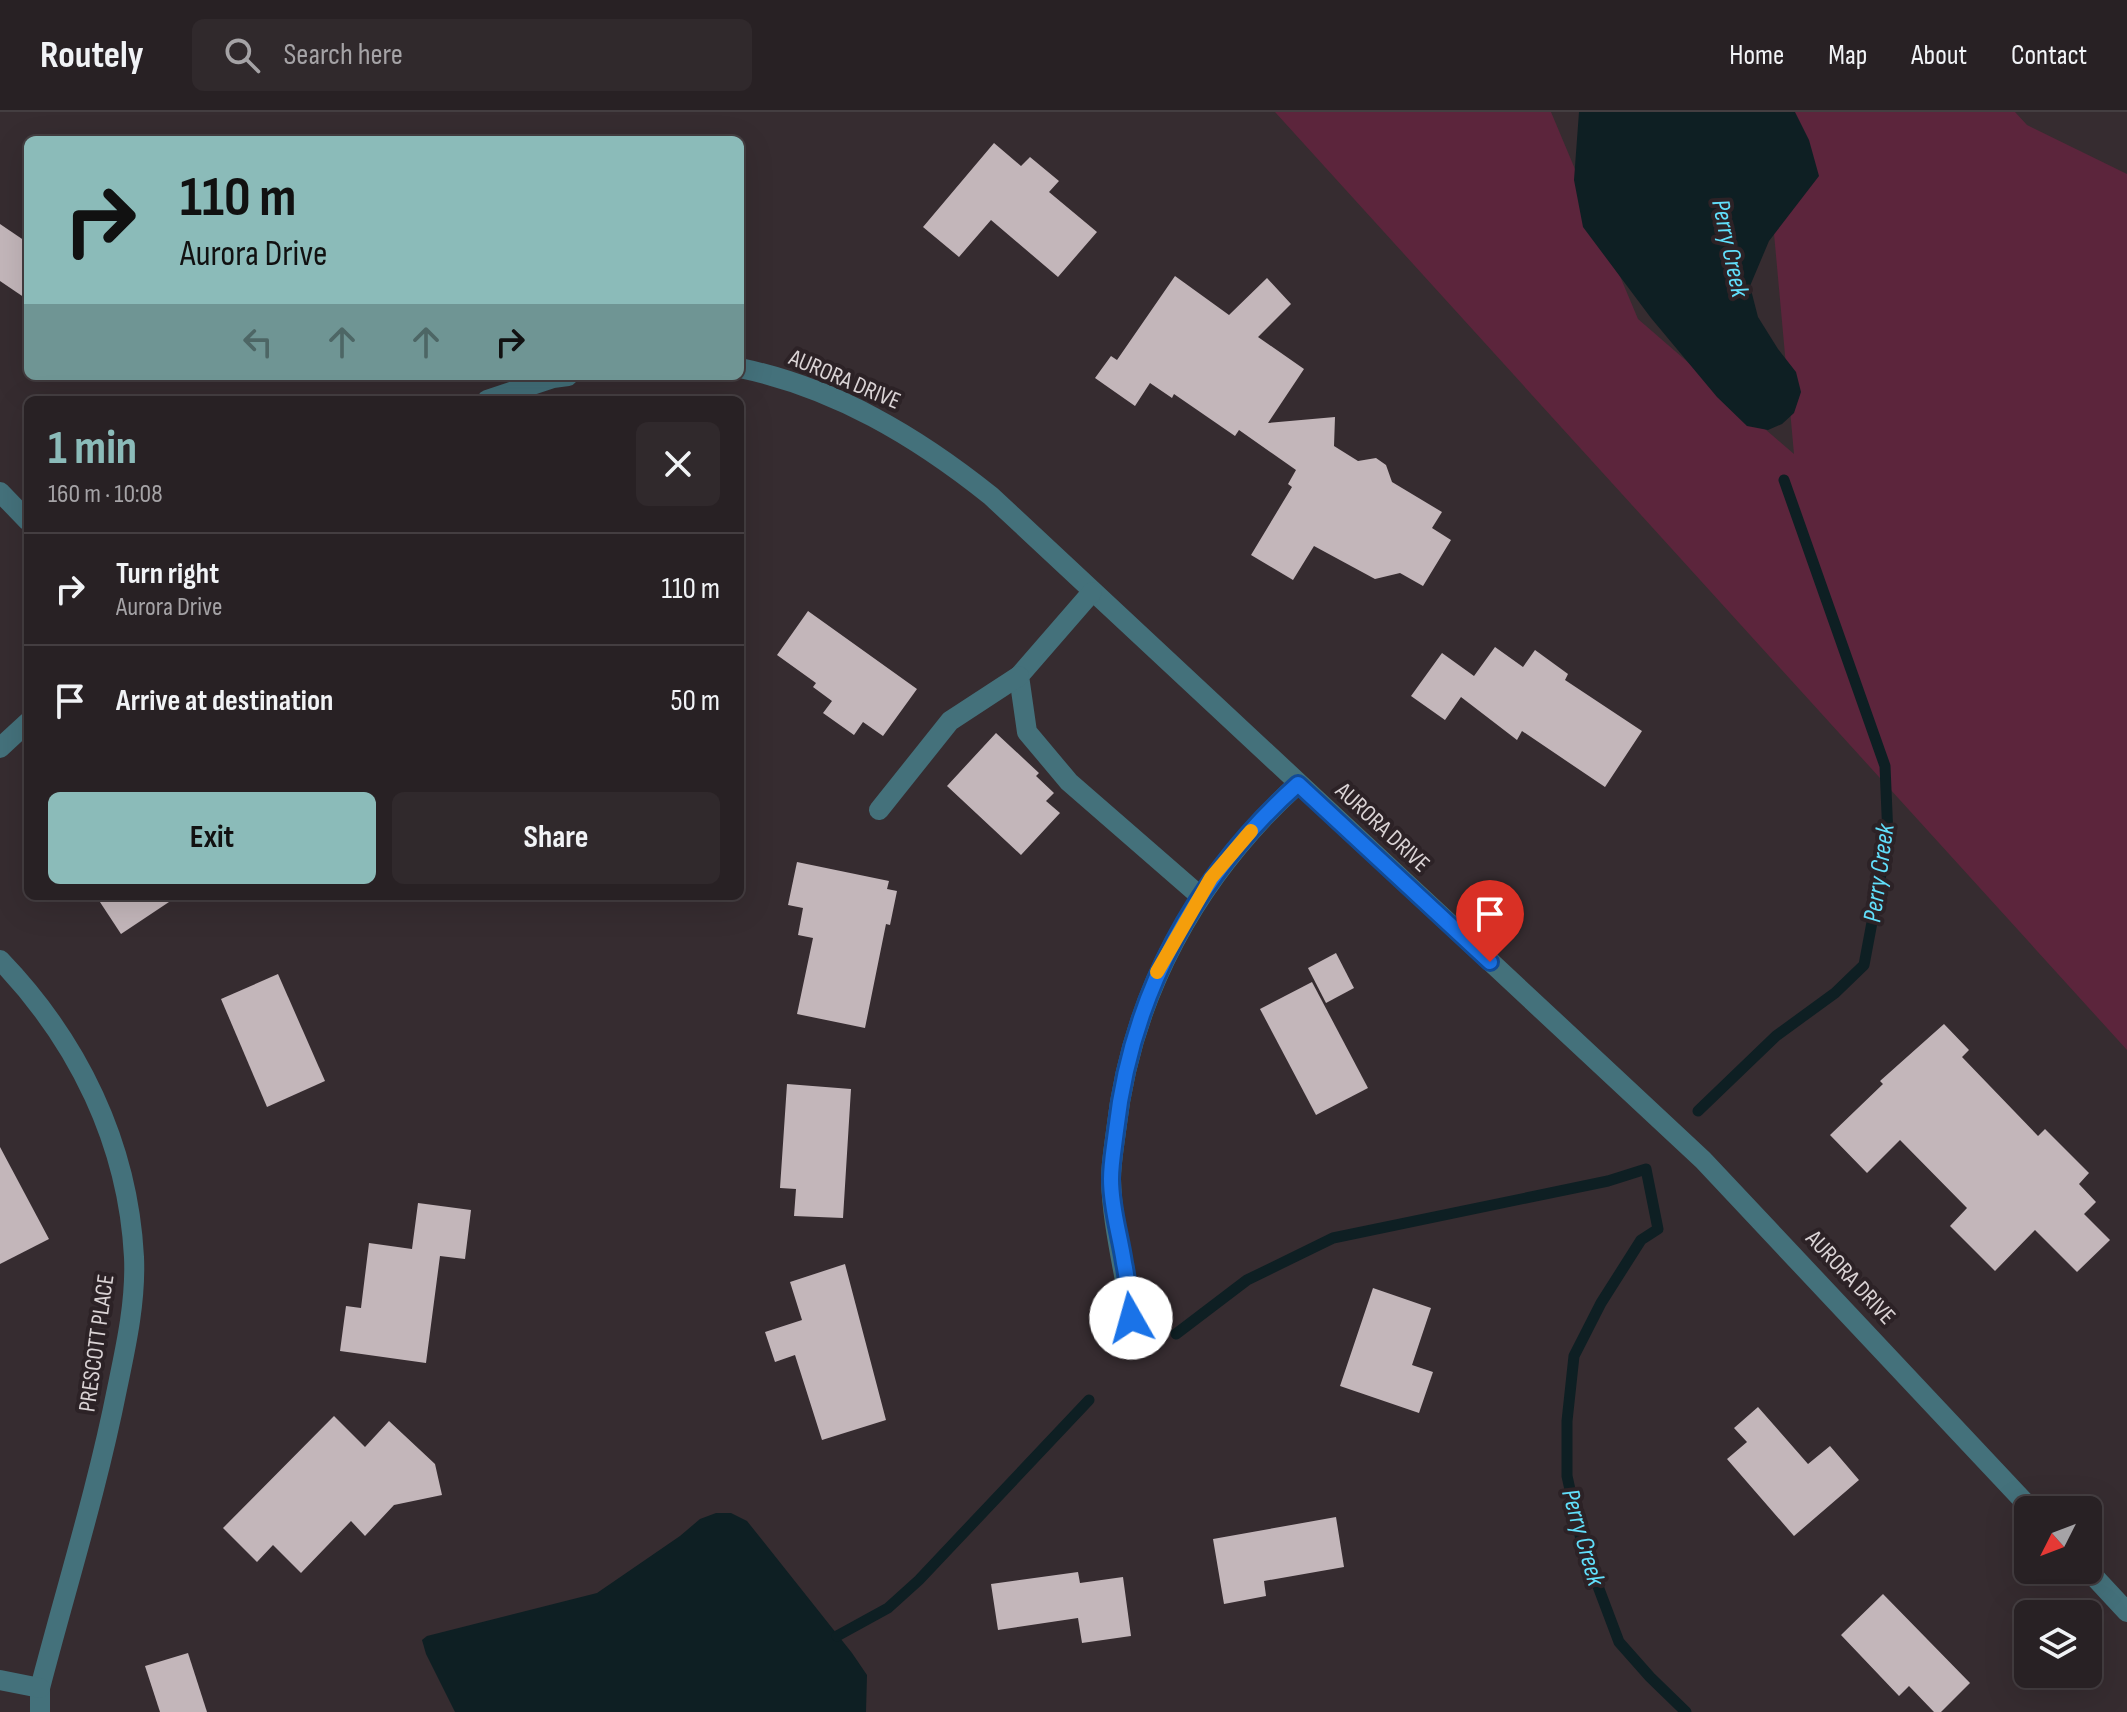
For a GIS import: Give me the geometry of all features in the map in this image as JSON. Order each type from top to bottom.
[{"type":"street","name":"AURORA DRIVE","points":[[744,369],[768,374],[861,408],[912,438],[991,496],[1703,1160],[2019,1496]]},
{"type":"street","points":[[500,396],[554,380]]},
{"type":"street","points":[[0,492],[24,517]]},
{"type":"street","points":[[879,810],[950,721],[1019,676],[1092,592]]},
{"type":"street","points":[[1019,676],[1027,732],[1069,782],[1200,896]]},
{"type":"street","points":[[0,748],[24,726]]},
{"type":"street","points":[[1131,1318],[1124,1261],[1116,1231],[1111,1178],[1121,1086],[1133,1039],[1159,969],[1211,878],[1264,816],[1298,784]]},
{"type":"street","name":"PRESCOTT PLACE","points":[[0,960],[42,1006],[71,1049],[95,1095],[112,1140],[128,1207],[134,1258],[132,1309],[104,1457],[40,1688],[40,1712]]},
{"type":"street","points":[[2101,1584],[2127,1612]]},
{"type":"street","points":[[0,1680],[40,1688]]},
{"type":"shaded area","points":[[1275,112],[1551,112],[1638,319],[1794,454],[1763,112],[2015,112],[2027,125],[2127,174],[2127,1050]]},
{"type":"water","points":[[1579,112],[1795,112],[1809,140],[1819,176],[1769,241],[1750,286],[1758,317],[1796,372],[1801,392],[1794,413],[1782,424],[1768,430],[1747,426],[1717,397],[1651,318],[1583,227],[1574,180]]},
{"type":"water","points":[[716,1513],[731,1513],[747,1521],[852,1653],[867,1675],[866,1712],[455,1712],[426,1654],[422,1640],[427,1636],[597,1593],[700,1519]]},
{"type":"building","points":[[994,143],[1021,166],[1030,157],[1059,181],[1049,192],[1097,232],[1058,277],[991,220],[959,257],[923,227]]},
{"type":"building","points":[[0,224],[24,240],[24,297],[0,281]]},
{"type":"building","points":[[1175,276],[1229,315],[1267,278],[1291,304],[1258,337],[1304,369],[1268,423],[1335,417],[1334,446],[1358,461],[1376,458],[1386,465],[1392,482],[1442,512],[1432,528],[1451,540],[1423,586],[1400,573],[1375,579],[1314,546],[1293,580],[1251,555],[1292,487],[1288,484],[1296,470],[1239,430],[1235,436],[1174,394],[1172,398],[1150,383],[1135,406],[1095,378],[1111,356],[1117,360]]},
{"type":"building","points":[[808,611],[917,689],[883,736],[863,722],[854,735],[823,713],[832,701],[813,687],[816,683],[777,655]]},
{"type":"building","points":[[1495,647],[1523,667],[1535,650],[1568,674],[1565,680],[1642,731],[1605,787],[1522,731],[1517,740],[1461,697],[1445,720],[1411,696],[1442,653],[1474,676]]},
{"type":"building","points":[[996,733],[1039,773],[1036,776],[1054,793],[1046,801],[1060,813],[1021,855],[947,786]]},
{"type":"building","points":[[797,862],[889,881],[887,889],[897,891],[890,925],[886,924],[865,1028],[797,1014],[813,938],[798,935],[803,908],[788,905]]},
{"type":"building","points":[[99,900],[172,900],[121,934]]},
{"type":"building","points":[[1336,953],[1354,988],[1326,1003],[1308,968]]},
{"type":"building","points":[[278,974],[325,1081],[267,1107],[221,999]]},
{"type":"building","points":[[1312,982],[1368,1088],[1316,1115],[1260,1009]]},
{"type":"building","points":[[1944,1024],[1969,1050],[1962,1057],[2038,1136],[2045,1129],[2089,1173],[2079,1184],[2096,1202],[2084,1214],[2110,1240],[2077,1272],[2035,1230],[1995,1271],[1950,1226],[1967,1208],[1900,1140],[1867,1173],[1830,1135],[1883,1084],[1880,1081]]},
{"type":"building","points":[[787,1084],[851,1089],[843,1218],[794,1216],[796,1189],[780,1188]]},
{"type":"building","points":[[0,1147],[49,1239],[0,1264]]},
{"type":"building","points":[[418,1203],[471,1210],[465,1259],[440,1256],[426,1363],[340,1351],[346,1306],[361,1308],[369,1243],[412,1249]]},
{"type":"building","points":[[845,1264],[886,1420],[822,1440],[795,1355],[775,1362],[765,1332],[802,1320],[790,1282]]},
{"type":"building","points":[[1373,1288],[1431,1308],[1412,1365],[1433,1372],[1419,1413],[1340,1386]]},
{"type":"building","points":[[1758,1407],[1808,1464],[1830,1446],[1859,1480],[1794,1536],[1727,1459],[1747,1442],[1734,1428]]},
{"type":"building","points":[[334,1416],[365,1447],[389,1421],[435,1464],[442,1495],[394,1505],[365,1536],[351,1521],[301,1573],[273,1545],[257,1562],[223,1528]]},
{"type":"building","points":[[1336,1517],[1344,1567],[1264,1581],[1266,1596],[1224,1604],[1213,1539]]},
{"type":"building","points":[[1078,1572],[1080,1583],[1123,1577],[1131,1636],[1082,1643],[1078,1618],[998,1630],[991,1584]]},
{"type":"building","points":[[1883,1594],[1970,1683],[1941,1712],[1934,1712],[1909,1686],[1899,1696],[1841,1635]]},
{"type":"building","points":[[188,1653],[207,1712],[160,1712],[145,1666]]},
{"type":"waterway","name":"Perry Creek","points":[[1698,1111],[1776,1036],[1835,993],[1864,965],[1888,837],[1885,766],[1784,480]]},
{"type":"waterway","name":"Perry Creek","points":[[1176,1334],[1247,1280],[1333,1238],[1608,1181],[1646,1169],[1658,1229],[1641,1240],[1601,1303],[1574,1356],[1567,1421],[1567,1476],[1582,1544],[1619,1642],[1686,1712]]},
{"type":"waterway","points":[[837,1636],[888,1608],[919,1580],[1089,1400]]},
{"type":"slow traffic","points":[[1157,972],[1211,878],[1251,831]]},
{"type":"route","points":[[1131,1318],[1124,1261],[1116,1231],[1111,1178],[1121,1086],[1133,1039],[1159,969],[1182,925],[1211,878],[1264,816],[1298,784],[1490,962]]}]
